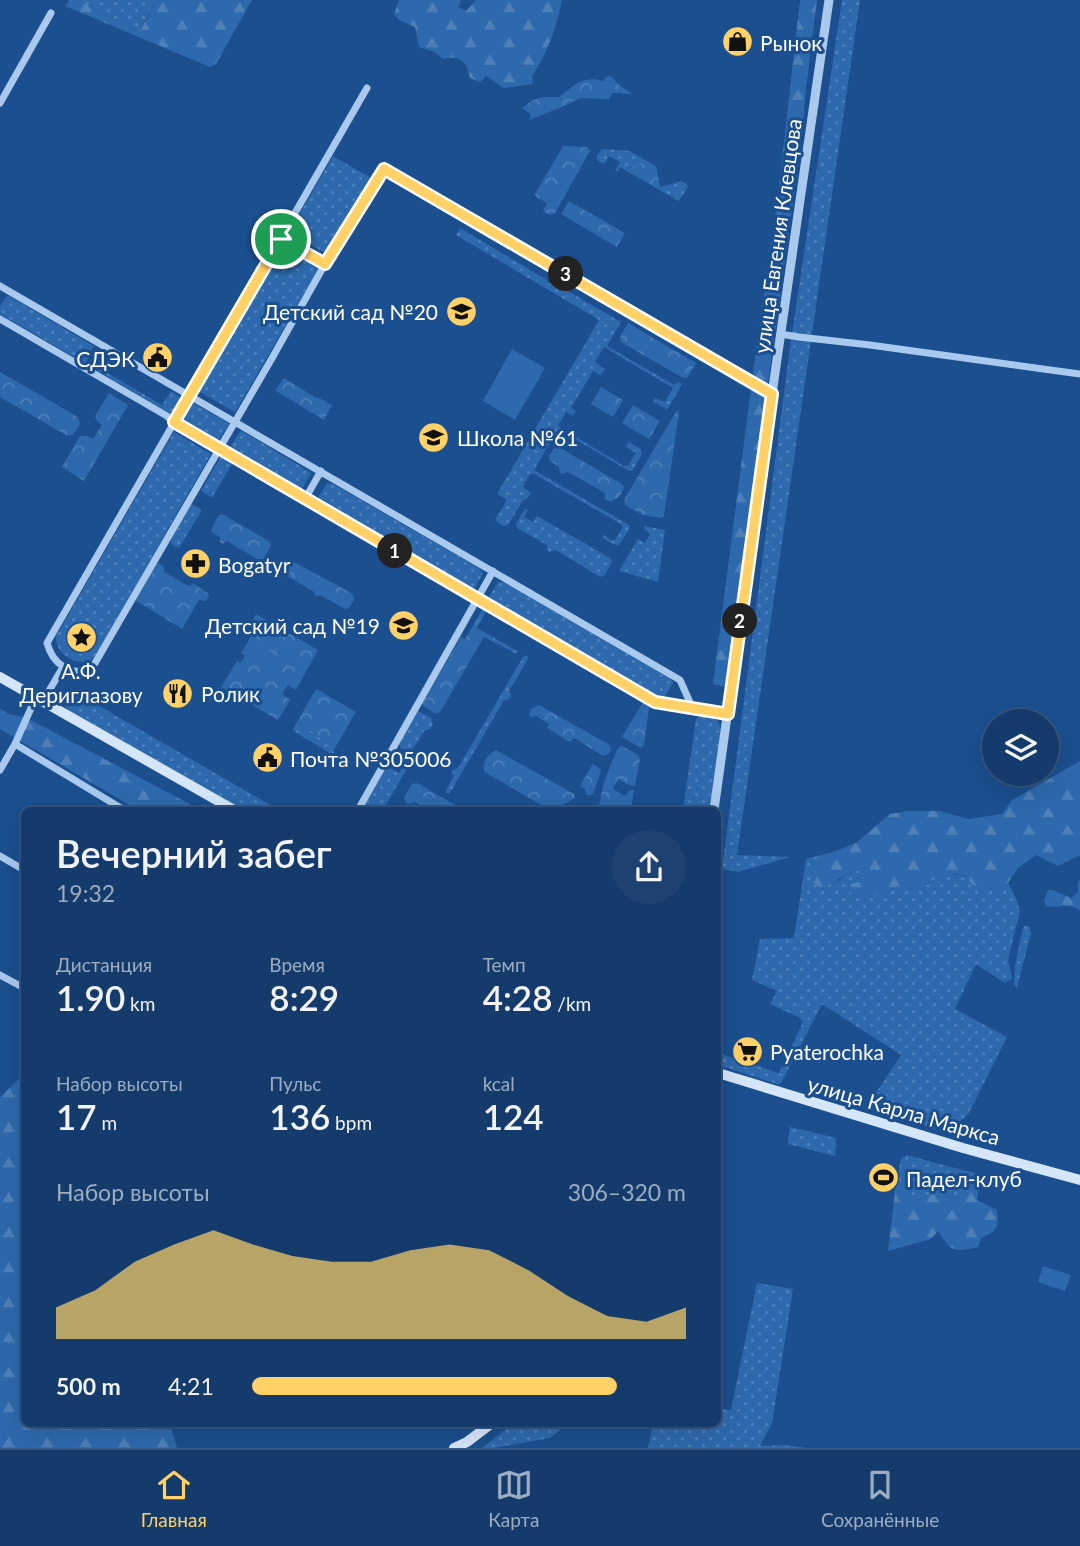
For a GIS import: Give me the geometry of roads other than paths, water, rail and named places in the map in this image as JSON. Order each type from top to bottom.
[{"type":"main road","points":[[0,677],[229,807]]},
{"type":"main road","name":"улица Карла Маркса","points":[[721,1074],[962,1148],[1080,1180]]},
{"type":"main road","points":[[454,1448],[487,1427]]},
{"type":"street","name":"улица Евгения Клевцова","points":[[714,807],[829,0]]},
{"type":"street","points":[[0,103],[51,13]]},
{"type":"street","points":[[367,88],[47,643],[54,659],[63,667],[83,672],[92,670],[325,264],[384,169],[772,394]]},
{"type":"street","points":[[281,239],[325,264]]},
{"type":"street","points":[[0,286],[680,680],[692,707]]},
{"type":"street","points":[[0,319],[655,702],[728,714]]},
{"type":"street","points":[[780,334],[1080,374]]},
{"type":"street","points":[[305,499],[321,471]]},
{"type":"street","points":[[360,807],[493,571]]},
{"type":"street","points":[[0,770],[40,699],[63,667]]},
{"type":"street","points":[[15,744],[119,807]]},
{"type":"street","points":[[0,856],[21,868]]},
{"type":"street","points":[[1,976],[21,986]]},
{"type":"place","name":"Рынок","points":[[737,42]]},
{"type":"place","name":"Детский сад №20","points":[[461,311]]},
{"type":"place","name":"СДЭК","points":[[158,358]]},
{"type":"place","name":"Школа №61","points":[[434,437]]},
{"type":"place","name":"Bogatyr","points":[[195,564]]},
{"type":"place","name":"Детский сад №19","points":[[403,625]]},
{"type":"place","name":"А.Ф. Дериглазову","points":[[81,638]]},
{"type":"place","name":"Ролик","points":[[178,693]]},
{"type":"place","name":"Почта №305006","points":[[267,758]]},
{"type":"place","name":"Pyaterochka","points":[[747,1051]]},
{"type":"place","name":"Падел-клуб","points":[[883,1178]]}]
